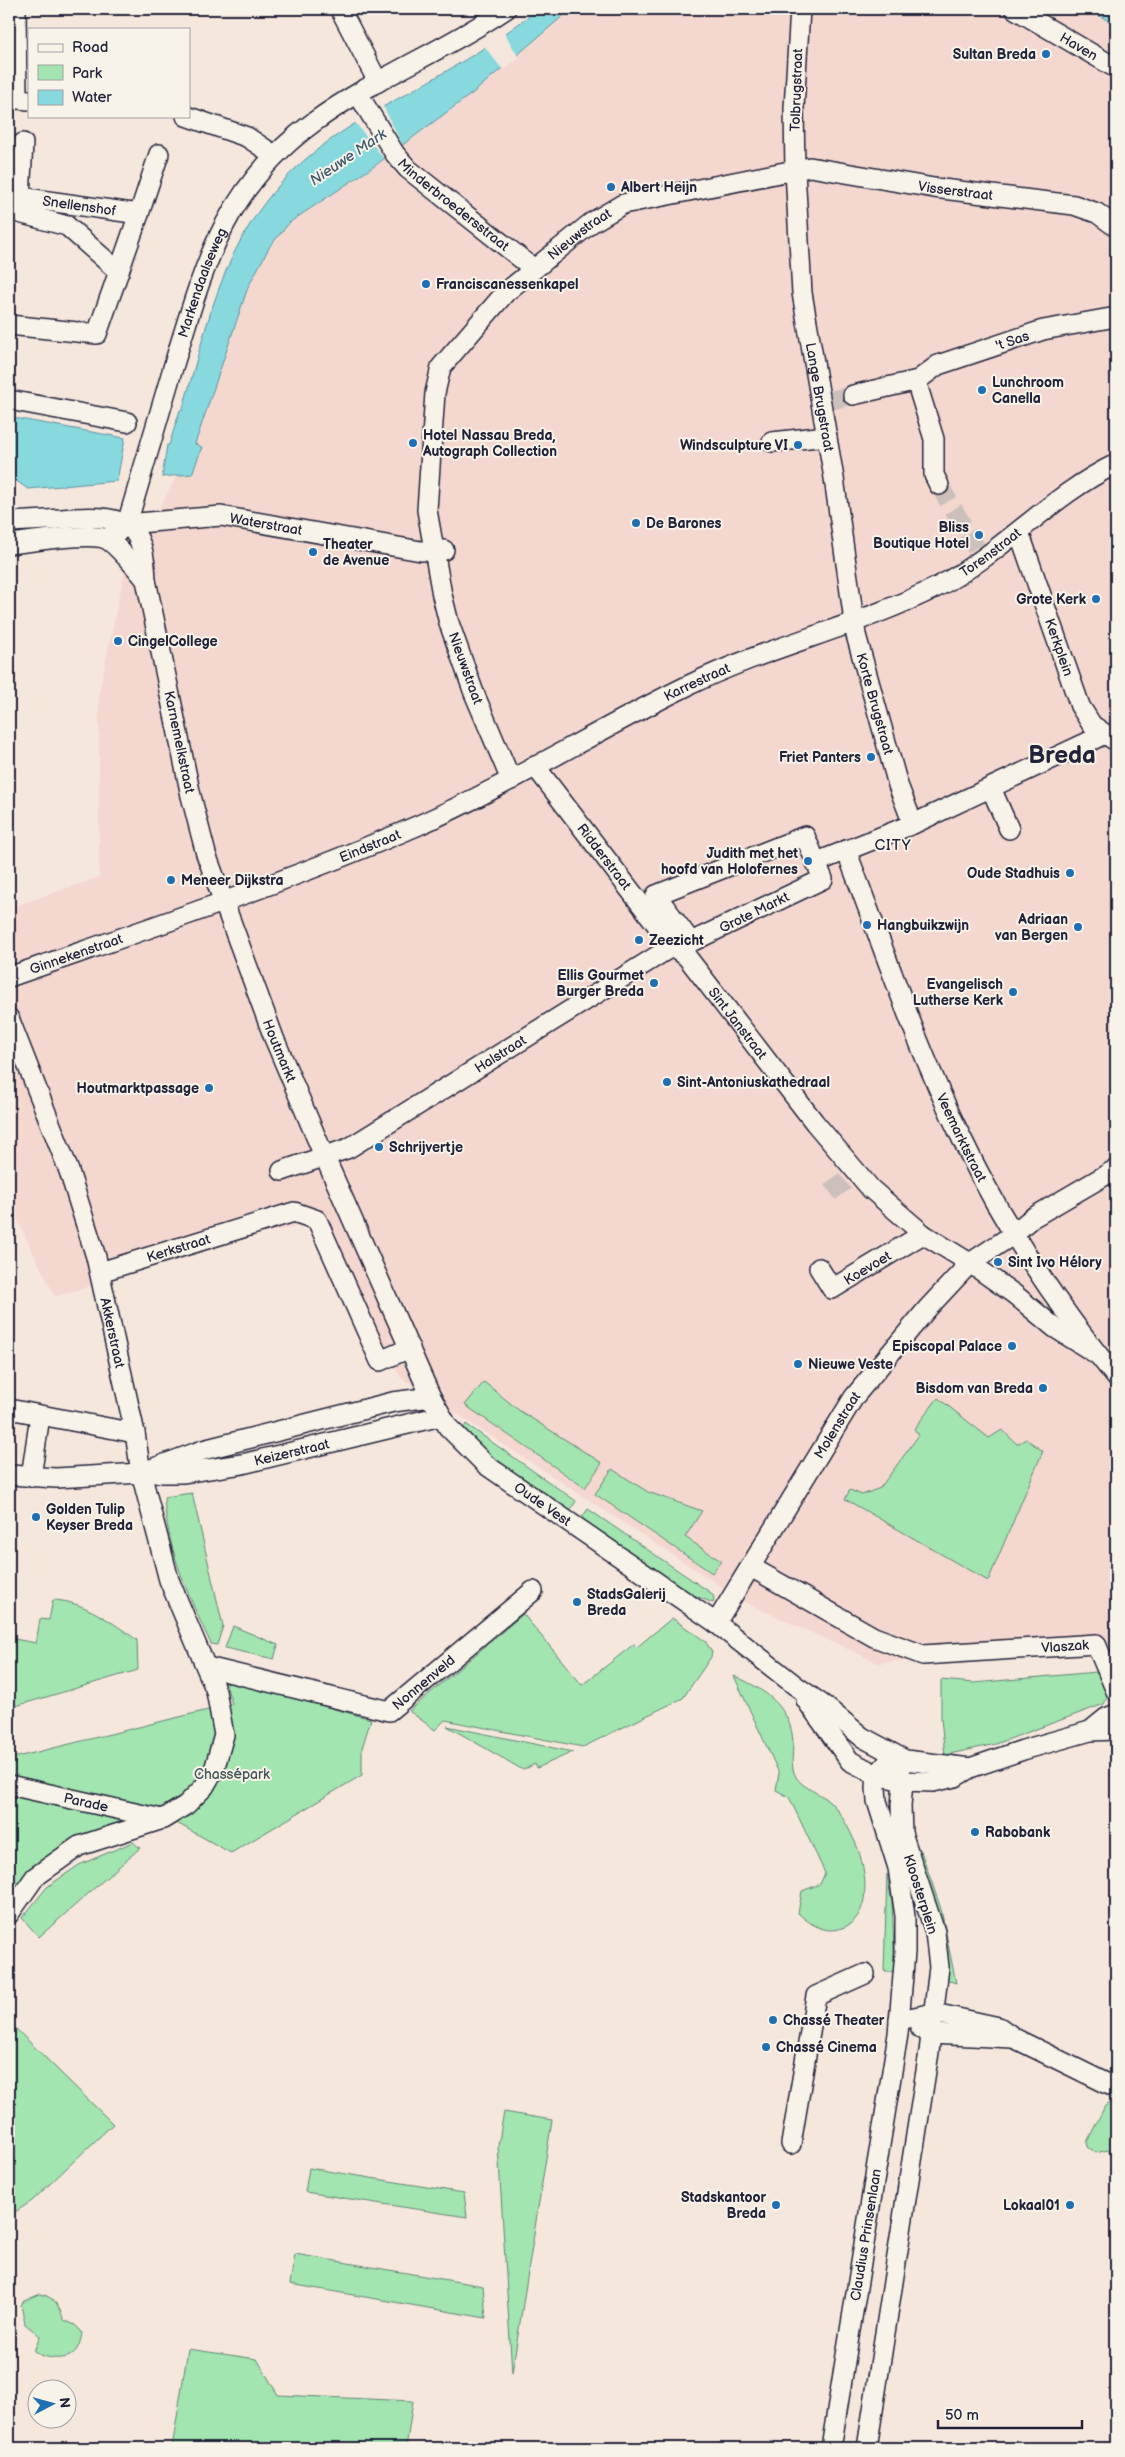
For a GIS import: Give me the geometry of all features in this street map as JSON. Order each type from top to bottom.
[{"type":"street","points":[[16,9],[23,99]]},
{"type":"street","points":[[340,9],[378,82]]},
{"type":"street","name":"Markendaalseweg","points":[[130,561],[131,547],[126,524],[205,266],[226,219],[240,197],[274,155],[314,122],[378,82],[506,9]]},
{"type":"street","name":"Tolbrugstraat","points":[[795,171],[794,108],[800,9]]},
{"type":"street","name":"Haven","points":[[1015,9],[1116,68]]},
{"type":"street","name":"Minderbroedersstraat","points":[[358,94],[395,154],[408,169],[533,268]]},
{"type":"street","points":[[190,117],[247,137],[274,155]]},
{"type":"street","points":[[16,207],[23,143]]},
{"type":"street","name":"Snellenshof","points":[[9,325],[98,334],[159,154]]},
{"type":"street","name":"Visserstraat","points":[[795,171],[810,167],[934,188],[1074,205],[1092,210],[1115,222]]},
{"type":"street","name":"Nieuwstraat","points":[[511,780],[458,650],[442,595],[439,550],[427,510],[435,393],[442,367],[506,292],[533,268],[591,223],[623,204],[795,171]]},
{"type":"street","name":"Lange Brugstraat","points":[[795,171],[802,294],[826,401],[827,436],[854,623]]},
{"type":"street","name":"Snellenshof","points":[[16,207],[139,214]]},
{"type":"street","name":"Snellenshof","points":[[16,207],[67,226],[119,272]]},
{"type":"street","name":"'t Sas","points":[[853,394],[916,381],[938,365],[1043,330],[1116,317]]},
{"type":"street","points":[[916,381],[934,439],[934,475],[939,485]]},
{"type":"street","points":[[9,400],[126,422]]},
{"type":"street","points":[[772,442],[827,436]]},
{"type":"street","name":"Torenstraat","points":[[854,623],[939,586],[980,554],[1019,532],[1067,493],[1116,464]]},
{"type":"street","name":"Waterstraat","points":[[126,524],[221,516],[421,551],[439,550]]},
{"type":"street","points":[[9,522],[109,517],[126,524]]},
{"type":"street","points":[[106,539],[126,524]]},
{"type":"street","name":"Karnemelkstraat","points":[[126,524],[141,545],[145,558],[146,580],[200,835],[224,902]]},
{"type":"street","name":"Kerkplein","points":[[1019,532],[1080,706],[1092,724],[1110,737]]},
{"type":"street","points":[[9,544],[89,537],[106,539],[130,561]]},
{"type":"street","name":"Karnemelkstraat","points":[[130,561],[146,580]]},
{"type":"street","name":"Karrestraat","points":[[511,780],[541,758],[688,685],[765,654],[854,623]]},
{"type":"street","name":"Korte Brugstraat","points":[[854,623],[898,785],[912,824]]},
{"type":"street","points":[[816,862],[912,824],[1110,737]]},
{"type":"street","name":"Ridderstraat","points":[[541,758],[668,925],[673,946]]},
{"type":"street","name":"Eindstraat","points":[[224,902],[420,824],[511,780]]},
{"type":"street","points":[[992,788],[1009,829]]},
{"type":"street","name":"Grote Markt","points":[[805,836],[816,862],[823,879],[691,942],[668,925],[656,895],[805,836]]},
{"type":"street","name":"Veemarktstraat","points":[[846,850],[951,1117],[974,1164],[1014,1233],[1116,1378]]},
{"type":"street","name":"Ginnekenstraat","points":[[9,977],[146,938],[224,902]]},
{"type":"street","name":"Houtmarkt","points":[[224,902],[274,1038],[324,1158]]},
{"type":"street","name":"Halstraat","points":[[324,1158],[349,1148],[673,946]]},
{"type":"street","name":"Sint Janstraat","points":[[673,946],[687,958],[815,1123],[852,1176],[923,1234],[970,1263]]},
{"type":"street","name":"Akkerstraat","points":[[9,1018],[53,1128],[82,1194],[135,1433],[141,1472]]},
{"type":"street","points":[[282,1171],[324,1158]]},
{"type":"street","name":"Oude Vest","points":[[324,1158],[431,1397],[441,1416],[457,1437],[486,1465],[716,1623]]},
{"type":"street","name":"Molenstraat","points":[[716,1623],[854,1397],[891,1349],[970,1263],[1014,1233],[1032,1218],[1116,1168]]},
{"type":"street","name":"Kerkstraat","points":[[100,1272],[254,1217],[294,1212],[317,1220],[324,1235]]},
{"type":"street","points":[[354,1222],[324,1235],[380,1361],[410,1348]]},
{"type":"street","name":"Koevoet","points":[[819,1268],[832,1289],[923,1234]]},
{"type":"street","name":"Veemarktstraat","points":[[970,1263],[1014,1294],[1055,1328],[1098,1355]]},
{"type":"street","name":"Keizerstraat","points":[[141,1472],[203,1450],[393,1402],[431,1397]]},
{"type":"street","points":[[9,1409],[135,1433]]},
{"type":"street","points":[[31,1477],[40,1416]]},
{"type":"street","name":"Keizerstraat","points":[[9,1475],[87,1477],[141,1472],[182,1473],[242,1464],[441,1416]]},
{"type":"street","points":[[9,1914],[35,1877],[79,1846],[163,1819],[186,1805],[204,1787],[214,1770],[222,1750],[224,1734],[222,1715],[207,1667],[168,1580],[141,1472]]},
{"type":"street","name":"Vlaszak","points":[[751,1567],[874,1637],[923,1655],[1014,1651],[1096,1644],[1116,1692]]},
{"type":"street","name":"Nonnenveld","points":[[207,1667],[388,1711],[533,1591]]},
{"type":"street","points":[[716,1623],[862,1737],[894,1755],[915,1762],[970,1768]]},
{"type":"street","points":[[796,1686],[850,1761],[877,1775],[903,1781],[933,1782],[955,1777],[970,1768],[1090,1731],[1116,1730]]},
{"type":"street","points":[[1090,1731],[1106,1718],[1116,1714]]},
{"type":"street","points":[[877,1775],[894,1755]]},
{"type":"street","name":"Kloosterplein","points":[[894,1755],[903,1781],[901,1806],[902,1833],[935,1932],[939,1967],[931,2034]]},
{"type":"street","name":"Kloosterplein","points":[[877,1775],[877,1801],[898,1868],[905,1916],[905,1952],[899,2020]]},
{"type":"street","name":"Parade","points":[[9,1785],[163,1819]]},
{"type":"street","points":[[791,2144],[816,1996],[864,1974]]},
{"type":"street","points":[[899,2020],[934,2013],[999,2027],[1016,2039],[1116,2088]]},
{"type":"street","points":[[899,2020],[931,2034],[1016,2039]]},
{"type":"street","name":"Claudius Prinsenlaan","points":[[831,2448],[899,2020]]},
{"type":"street","points":[[867,2448],[931,2034]]},
{"type":"shaded area","points":[[571,9],[1087,9],[1116,25],[1116,1644],[878,1663],[746,1603],[400,1377],[316,1223],[264,1233],[55,1297],[9,1203],[9,908],[99,877],[99,693],[125,568],[195,444],[224,352],[251,278],[276,237],[295,218],[373,167],[474,92]]},
{"type":"green space","points":[[484,1382],[520,1411],[602,1463],[585,1488],[465,1405]]},
{"type":"green space","points":[[938,1398],[989,1438],[1002,1430],[1017,1444],[1026,1439],[1043,1451],[988,1581],[845,1499],[850,1490],[862,1495],[880,1488],[919,1435],[914,1429]]},
{"type":"green space","points":[[466,1424],[576,1501],[570,1511],[495,1461],[464,1428]]},
{"type":"green space","points":[[612,1469],[648,1492],[702,1511],[685,1537],[721,1561],[712,1573],[595,1494]]},
{"type":"green space","points":[[192,1493],[223,1626],[217,1645],[211,1644],[187,1591],[174,1554],[166,1517],[164,1497]]},
{"type":"green space","points":[[588,1509],[711,1593],[714,1597],[713,1603],[691,1594],[581,1519]]},
{"type":"green space","points":[[53,1600],[76,1604],[98,1614],[137,1640],[138,1670],[9,1708],[9,1638],[36,1643],[40,1619],[49,1620]]},
{"type":"green space","points":[[523,1614],[582,1685],[634,1644],[637,1647],[672,1618],[705,1641],[712,1652],[711,1657],[683,1698],[583,1747],[445,1720],[435,1730],[409,1711]]},
{"type":"green space","points":[[233,1626],[278,1645],[274,1659],[225,1648]]},
{"type":"green space","points":[[1096,1672],[1106,1689],[1107,1698],[1104,1704],[996,1744],[945,1755],[941,1719],[941,1680],[974,1683]]},
{"type":"green space","points":[[734,1676],[755,1686],[774,1700],[782,1709],[791,1730],[793,1743],[792,1765],[796,1777],[806,1787],[832,1803],[844,1820],[856,1844],[865,1880],[863,1905],[858,1916],[850,1924],[839,1929],[822,1929],[807,1921],[798,1913],[802,1891],[820,1884],[825,1873],[789,1797],[776,1790],[779,1773]]},
{"type":"green space","name":"Chassépark","points":[[224,1679],[371,1719],[362,1748],[362,1775],[231,1853],[175,1822],[107,1841],[55,1867],[9,1920],[9,1759],[232,1704]]},
{"type":"green space","points":[[447,1726],[573,1752],[537,1768],[535,1764],[523,1770]]},
{"type":"green space","points":[[133,1842],[140,1848],[39,1937],[22,1918],[47,1887],[79,1865]]},
{"type":"green space","points":[[921,1851],[941,1909],[956,1983],[946,1980],[941,1939],[919,1852]]},
{"type":"green space","points":[[887,1874],[892,1904],[895,1972],[884,1971]]},
{"type":"green space","points":[[9,2022],[113,2124],[32,2201],[12,2214],[9,2210]]},
{"type":"green space","points":[[1109,2103],[1116,2104],[1116,2163],[1108,2150],[1096,2153],[1088,2147],[1087,2142],[1105,2106]]},
{"type":"green space","points":[[504,2112],[552,2120],[512,2373],[498,2146]]},
{"type":"green space","points":[[309,2168],[464,2193],[467,2217],[305,2192]]},
{"type":"green space","points":[[295,2254],[483,2286],[486,2318],[290,2284]]},
{"type":"green space","points":[[40,2294],[49,2297],[58,2307],[64,2320],[75,2325],[82,2332],[77,2349],[70,2356],[60,2358],[45,2357],[34,2351],[40,2336],[25,2324],[21,2305],[24,2301]]},
{"type":"green space","points":[[188,2349],[257,2359],[278,2395],[413,2401],[406,2448],[172,2448]]},
{"type":"water","name":"Nieuwe Mark","points":[[539,9],[571,9],[474,92],[373,167],[290,222],[270,246],[248,287],[195,444],[202,447],[192,474],[162,477],[167,445],[169,445],[180,410],[182,411],[218,291],[234,253],[255,217],[278,187],[302,162],[329,141],[498,39]]},
{"type":"water","points":[[1087,9],[1116,9],[1116,25]]},
{"type":"water","points":[[9,417],[125,438],[117,481],[28,489],[9,476]]},
{"type":"pier","points":[[504,32],[519,58],[503,70],[484,46]]},
{"type":"pier","points":[[382,104],[404,148],[386,161],[353,120]]},
{"type":"tunnel","points":[[832,400],[853,395]]},
{"type":"tunnel","points":[[939,485],[976,548]]},
{"type":"tunnel","points":[[830,1192],[848,1179]]},
{"type":"place","name":"Sultan Breda","points":[[1046,54]]},
{"type":"place","name":"Albert Heijn","points":[[611,187]]},
{"type":"place","name":"Franciscanessenkapel","points":[[426,284]]},
{"type":"place","name":"Lunchroom Canella","points":[[982,390]]},
{"type":"place","name":"Hotel Nassau Breda, Autograph Collection","points":[[413,443]]},
{"type":"place","name":"Windsculpture VI","points":[[798,445]]},
{"type":"place","name":"De Barones","points":[[636,523]]},
{"type":"place","name":"Bliss Boutique Hotel","points":[[979,535]]},
{"type":"place","name":"Theater de Avenue","points":[[313,552]]},
{"type":"place","name":"Grote Kerk","points":[[1096,599]]},
{"type":"place","name":"CingelCollege","points":[[118,641]]},
{"type":"place","name":"Friet Panters","points":[[871,757]]},
{"type":"place","name":"Judith met het hoofd van Holofernes","points":[[808,861]]},
{"type":"place","name":"Oude Stadhuis","points":[[1070,873]]},
{"type":"place","name":"Meneer Dijkstra","points":[[171,880]]},
{"type":"place","name":"Hangbuikzwijn","points":[[867,925]]},
{"type":"place","name":"Adriaan van Bergen","points":[[1078,927]]},
{"type":"place","name":"Zeezicht","points":[[639,940]]},
{"type":"place","name":"Ellis Gourmet Burger Breda","points":[[654,983]]},
{"type":"place","name":"Evangelisch Lutherse Kerk","points":[[1013,992]]},
{"type":"place","name":"Sint-Antoniuskathedraal","points":[[667,1082]]},
{"type":"place","name":"Houtmarktpassage","points":[[209,1088]]},
{"type":"place","name":"Schrijvertje","points":[[379,1147]]},
{"type":"place","name":"Sint Ivo Hélory","points":[[998,1262]]},
{"type":"place","name":"Episcopal Palace","points":[[1012,1346]]},
{"type":"place","name":"Nieuwe Veste","points":[[798,1364]]},
{"type":"place","name":"Bisdom van Breda","points":[[1043,1388]]},
{"type":"place","name":"Golden Tulip Keyser Breda","points":[[36,1517]]},
{"type":"place","name":"StadsGalerij Breda","points":[[577,1602]]},
{"type":"place","name":"Rabobank","points":[[975,1832]]},
{"type":"place","name":"Chassé Theater","points":[[773,2020]]},
{"type":"place","name":"Chassé Cinema","points":[[766,2047]]},
{"type":"place","name":"Stadskantoor Breda","points":[[776,2205]]},
{"type":"place","name":"Lokaal01","points":[[1070,2205]]},
{"type":"district","name":"Breda","points":[[1062,755]]},
{"type":"district","name":"CITY","points":[[893,845]]}]
